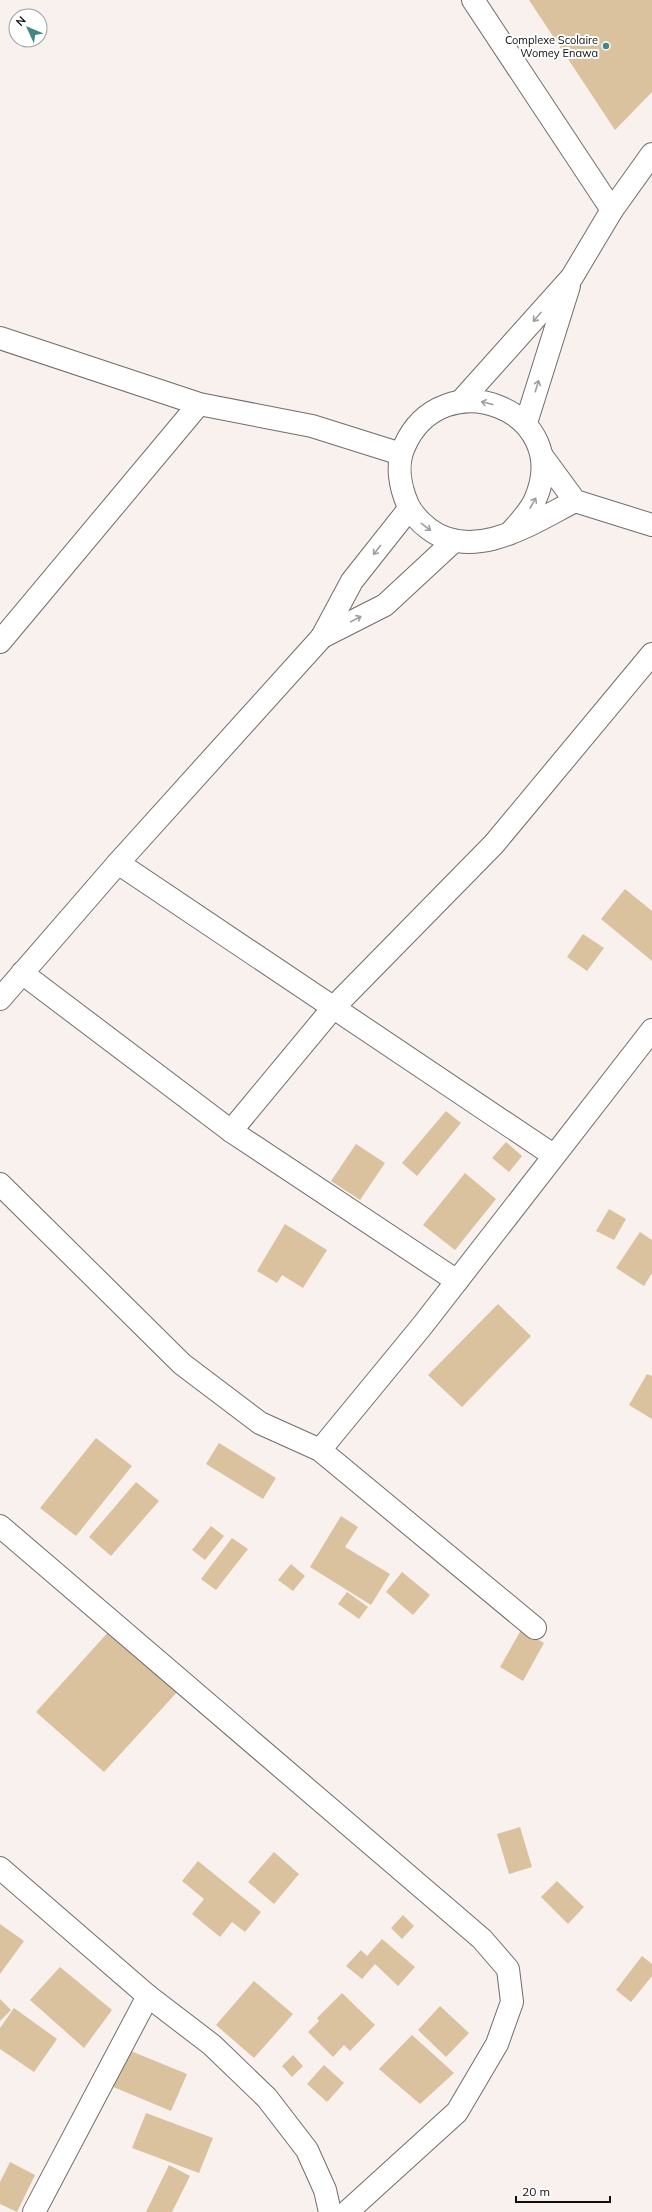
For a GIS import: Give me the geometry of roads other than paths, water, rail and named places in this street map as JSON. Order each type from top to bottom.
[{"type":"street","points":[[472,0],[612,210]]},
{"type":"street","points":[[461,401],[572,277],[612,210],[652,154]]},
{"type":"street","points":[[526,423],[572,277]]},
{"type":"street","points":[[0,338],[199,404],[312,426],[401,454]]},
{"type":"street","points":[[575,501],[509,534],[490,540],[470,542],[454,541],[434,533],[420,522],[410,508],[402,493],[399,476],[401,454],[415,427],[428,414],[444,406],[461,401],[478,400],[496,405],[526,423],[536,438],[542,456],[575,501],[652,525]]},
{"type":"street","points":[[0,642],[199,404]]},
{"type":"street","points":[[509,534],[524,518],[535,501],[540,482],[542,456]]},
{"type":"street","points":[[0,999],[118,863],[322,637],[352,581],[410,508]]},
{"type":"street","points":[[322,637],[385,605],[454,541]]},
{"type":"street","points":[[231,1130],[333,1008],[494,844],[652,654]]},
{"type":"street","points":[[118,863],[553,1155]]},
{"type":"street","points":[[22,973],[231,1130],[457,1281]]},
{"type":"street","points":[[320,1450],[457,1281],[553,1155],[652,1030]]},
{"type":"street","points":[[0,1184],[182,1364],[260,1423],[320,1450],[535,1628]]},
{"type":"street","points":[[0,1526],[482,1939],[508,1969],[512,2002],[497,2044],[457,2112],[347,2212]]},
{"type":"street","points":[[0,1868],[148,1996],[212,2045],[267,2098],[307,2150],[325,2190],[330,2212]]},
{"type":"street","points":[[34,2212],[148,1996]]},
{"type":"place","name":"Complexe Scolaire Womey Enawa","points":[[606,46]]}]
